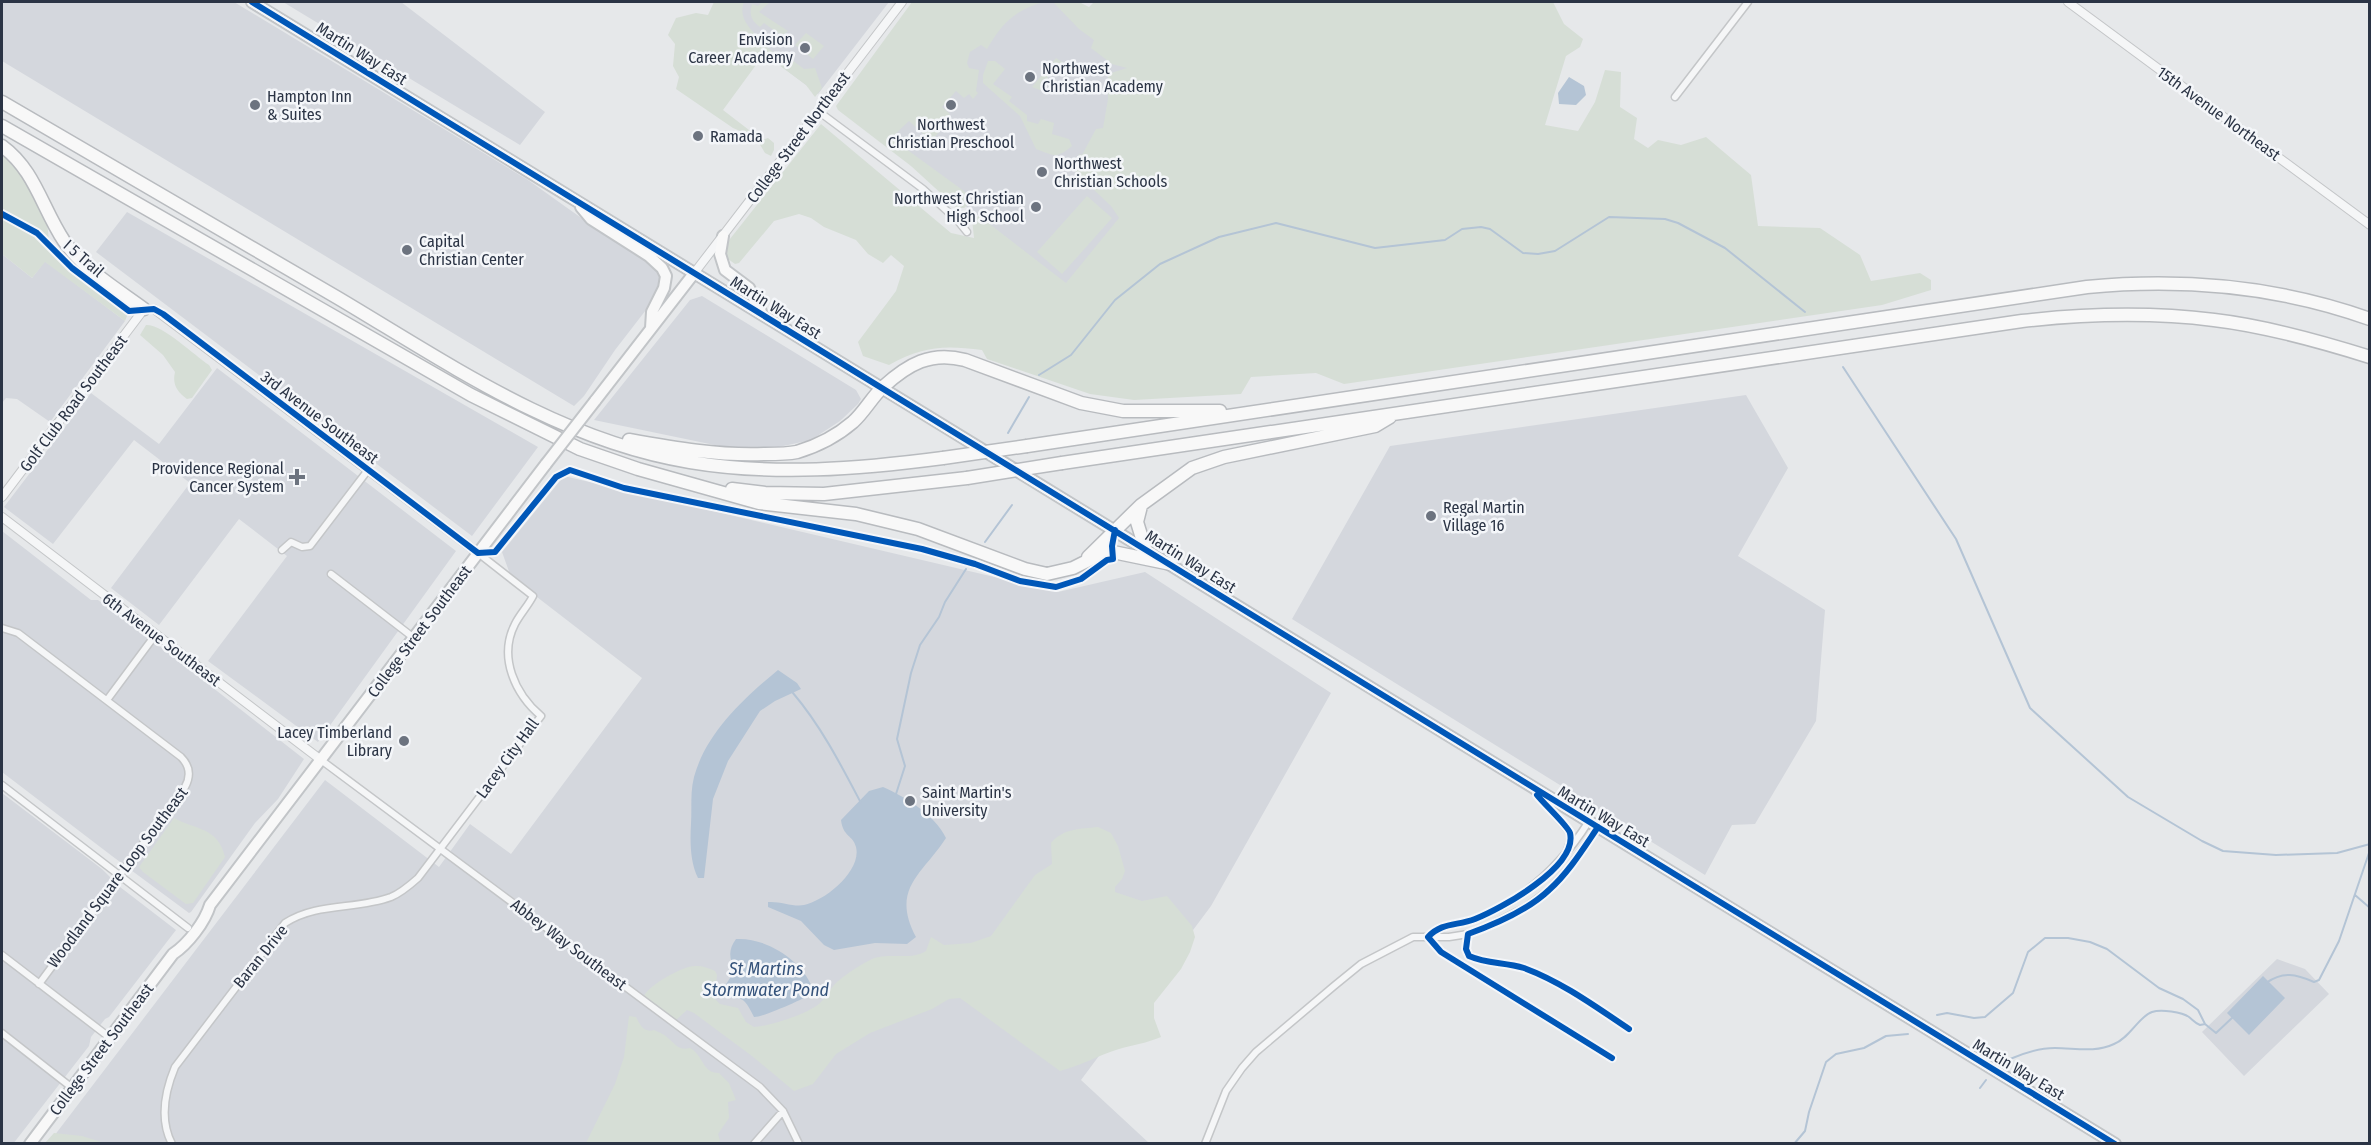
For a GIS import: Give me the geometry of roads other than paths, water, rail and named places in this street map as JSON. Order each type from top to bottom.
[{"type":"highway","points":[[2,95],[147,186]]},
{"type":"highway","points":[[2,102],[479,381],[534,410],[585,433],[648,453],[688,462],[772,471],[821,470],[943,458],[2114,284],[2195,284],[2249,289],[2303,299],[2370,319]]},
{"type":"highway","points":[[2,126],[471,395],[580,449],[638,470],[759,503],[856,514],[918,529],[1026,569],[1047,574],[1073,568],[1101,554],[1113,552],[1171,564]]},
{"type":"highway","points":[[2,146],[22,165],[34,182],[55,225],[71,250],[84,263],[144,309]]},
{"type":"highway","points":[[695,484],[765,492],[824,494],[967,478],[2022,321],[2078,316],[2140,316],[2214,320],[2290,335],[2370,357]]},
{"type":"highway","points":[[585,433],[736,455],[794,453],[818,444],[847,426],[862,413],[882,388],[924,359],[945,356],[965,360],[1081,403],[1123,411],[1260,411]]},
{"type":"highway","points":[[1081,564],[1141,505],[1192,468],[1224,456],[1376,426],[1396,414]]},
{"type":"highway","points":[[1141,505],[1137,522],[1145,548]]},
{"type":"main road","name":"Martin Way East","points":[[252,2],[2115,1143]]},
{"type":"main road","points":[[574,200],[591,219],[649,256],[662,268],[666,276],[664,288],[652,312],[651,328]]},
{"type":"main road","points":[[723,236],[720,254],[725,270],[750,288],[761,312]]},
{"type":"main road","name":"College Street Southeast","points":[[30,1143],[173,954],[187,941],[208,913],[210,905],[695,272]]},
{"type":"main road","name":"College Street Southeast","points":[[173,954],[176,945],[203,908],[210,905]]},
{"type":"street","name":"College Street Northeast","points":[[695,272],[902,2]]},
{"type":"street","points":[[1675,97],[1748,2]]},
{"type":"street","name":"15th Avenue Northeast","points":[[2068,2],[2370,225]]},
{"type":"street","points":[[818,111],[923,189],[967,232]]},
{"type":"street","name":"3rd Avenue Southeast","points":[[144,309],[154,309],[163,314],[478,553]]},
{"type":"street","name":"Golf Club Road Southeast","points":[[2,497],[144,309]]},
{"type":"street","points":[[282,550],[291,542],[302,548],[310,546],[368,470]]},
{"type":"street","name":"6th Avenue Southeast","points":[[2,518],[321,760]]},
{"type":"street","name":"Lacey City Hall","points":[[439,850],[541,716],[523,699],[515,685],[509,662],[511,632],[532,596],[478,553]]},
{"type":"street","points":[[331,574],[414,638]]},
{"type":"street","name":"Woodland Square Loop Southeast","points":[[2,628],[18,633],[181,757],[186,761],[189,773],[185,787],[39,984]]},
{"type":"street","points":[[107,700],[156,634]]},
{"type":"street","name":"Abbey Way Southeast","points":[[321,760],[760,1087],[783,1111],[799,1143]]},
{"type":"street","points":[[2,785],[188,928]]},
{"type":"street","points":[[1532,788],[1547,808],[1568,828],[1571,840],[1563,858]]},
{"type":"street","points":[[1428,936],[1437,927],[1474,919],[1513,900],[1536,884],[1593,824]]},
{"type":"street","points":[[1205,1143],[1226,1091],[1256,1052],[1361,964],[1413,937],[1449,937],[1468,934],[1526,907],[1556,883],[1574,862],[1593,824]]},
{"type":"street","name":"Baran Drive","points":[[172,1143],[167,1131],[165,1094],[174,1067],[285,923],[294,917],[320,909],[388,898],[397,894],[418,878],[439,850]]},
{"type":"street","name":"Woodland Square Loop Southeast","points":[[2,956],[109,1037]]},
{"type":"street","points":[[2,1033],[71,1086]]},
{"type":"street","points":[[754,1143],[783,1111]]},
{"type":"water","points":[[1569,77],[1584,86],[1586,95],[1576,105],[1559,104],[1558,93]]},
{"type":"water","points":[[778,670],[797,683],[801,689],[760,711],[728,761],[713,799],[704,878],[698,878],[692,858],[691,837],[692,789],[700,761],[707,746],[728,718],[752,692]]},
{"type":"water","name":"St Martins Stormwater Pond","points":[[883,787],[927,814],[946,838],[920,872],[908,894],[906,906],[916,937],[907,944],[875,943],[834,950],[824,945],[801,921],[768,907],[768,902],[804,905],[822,898],[840,884],[848,875],[856,856],[855,843],[844,830],[841,820],[869,791]]},
{"type":"water","name":"St Martins Stormwater Pond","points":[[736,939],[760,942],[783,954],[802,971],[814,992],[785,1007],[754,1017],[746,1002],[728,997],[723,993],[735,970],[730,954]]},
{"type":"water","points":[[2263,976],[2285,998],[2249,1035],[2227,1013]]},
{"type":"waterway","points":[[1039,375],[1071,355],[1115,300],[1160,264],[1219,237],[1276,223],[1375,248],[1445,240],[1462,229],[1481,227],[1490,229],[1523,253],[1538,254],[1555,251],[1609,217],[1665,219],[1678,223],[1725,248],[1805,312]]},
{"type":"waterway","points":[[1843,367],[1956,539],[2030,708],[2128,797],[2223,851],[2276,855],[2337,853],[2370,844]]},
{"type":"waterway","points":[[1008,433],[1029,397]]},
{"type":"waterway","points":[[985,542],[1012,505]]},
{"type":"waterway","points":[[896,794],[905,766],[897,739],[911,673],[920,645],[966,569]]},
{"type":"waterway","points":[[793,693],[822,732],[861,803]]},
{"type":"waterway","points":[[2266,983],[2284,975],[2301,977],[2314,982],[2319,980],[2339,941],[2370,850]]},
{"type":"waterway","points":[[2355,895],[2370,908]]},
{"type":"waterway","points":[[1937,1015],[1947,1013],[1974,1018],[1985,1017],[2013,993],[2028,952],[2045,938],[2068,938],[2090,942],[2107,949],[2159,988],[2183,999],[2198,1010],[2205,1024],[2216,1033],[2233,1017]]},
{"type":"waterway","points":[[2010,1059],[2043,1049],[2107,1047],[2120,1041],[2143,1018],[2156,1011],[2182,1014],[2200,1025],[2205,1024]]},
{"type":"waterway","points":[[1794,1144],[1805,1131],[1826,1062],[1836,1054],[1864,1048],[1886,1036],[1908,1034]]},
{"type":"waterway","points":[[1980,1088],[1986,1080]]},
{"type":"place","name":"Envision Career Academy","points":[[805,48]]},
{"type":"place","name":"Northwest Christian Academy","points":[[1030,77]]},
{"type":"place","name":"Hampton Inn & Suites","points":[[255,105]]},
{"type":"place","name":"Northwest Christian Preschool","points":[[951,105]]},
{"type":"place","name":"Ramada","points":[[698,136]]},
{"type":"place","name":"Northwest Christian Schools","points":[[1042,172]]},
{"type":"place","name":"Northwest Christian High School","points":[[1036,207]]},
{"type":"place","name":"Capital Christian Center","points":[[407,250]]},
{"type":"place","name":"Providence Regional Cancer System","points":[[297,477]]},
{"type":"place","name":"Regal Martin Village 16","points":[[1431,516]]},
{"type":"place","name":"Lacey Timberland Library","points":[[404,741]]},
{"type":"place","name":"Saint Martin's University","points":[[910,801]]}]
